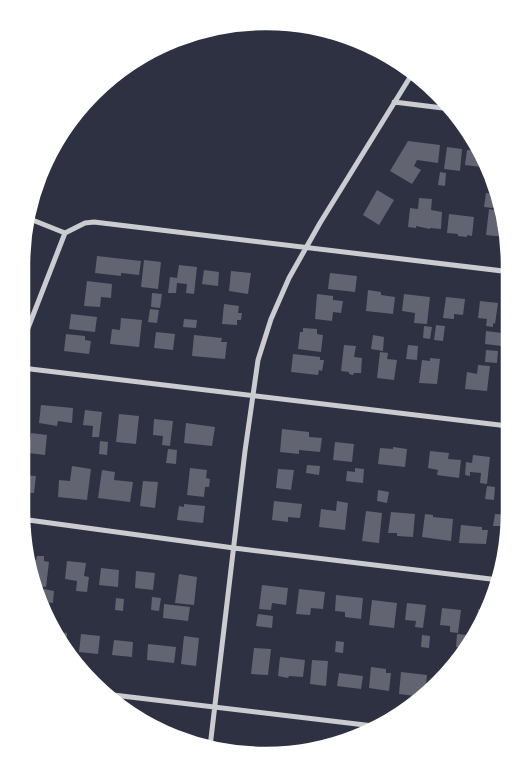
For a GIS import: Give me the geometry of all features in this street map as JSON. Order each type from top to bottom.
[{"type":"street","points":[[211,742],[252,396],[258,360],[271,319],[289,278],[320,223],[410,78]]},
{"type":"street","points":[[394,102],[442,108]]},
{"type":"street","points":[[33,220],[65,233]]},
{"type":"street","points":[[29,326],[65,233],[85,223],[94,222],[502,271]]},
{"type":"street","points":[[29,369],[502,425]]},
{"type":"street","points":[[29,520],[234,548],[492,579]]},
{"type":"street","points":[[117,695],[369,724]]},
{"type":"building","points":[[408,141],[440,145],[438,163],[417,160],[414,166],[421,170],[412,184],[390,171]]},
{"type":"building","points":[[447,147],[462,149],[460,171],[444,169]]},
{"type":"building","points":[[467,150],[473,150],[481,167],[465,165]]},
{"type":"building","points":[[440,172],[446,173],[445,186],[438,185]]},
{"type":"building","points":[[377,190],[394,200],[379,225],[363,215]]},
{"type":"building","points":[[486,193],[491,194],[493,208],[484,207]]},
{"type":"building","points":[[419,198],[432,199],[431,210],[442,212],[441,229],[408,227],[410,208],[418,209]]},
{"type":"building","points":[[489,209],[496,210],[500,236],[486,235]]},
{"type":"building","points":[[449,214],[474,217],[472,236],[458,236],[458,234],[447,233]]},
{"type":"building","points":[[97,256],[141,261],[139,275],[121,273],[121,276],[95,273]]},
{"type":"building","points":[[144,260],[161,262],[158,289],[141,287]]},
{"type":"building","points":[[179,265],[197,267],[194,294],[186,293],[187,284],[177,283],[176,293],[168,293],[170,277],[177,278]]},
{"type":"building","points":[[204,270],[219,272],[218,286],[202,284]]},
{"type":"building","points":[[231,271],[251,273],[248,294],[229,291]]},
{"type":"building","points":[[330,273],[357,276],[355,292],[328,289]]},
{"type":"building","points":[[87,281],[112,284],[111,298],[101,297],[100,307],[84,306]]},
{"type":"building","points":[[368,290],[381,292],[381,295],[395,297],[393,314],[366,311]]},
{"type":"building","points":[[152,293],[162,294],[160,308],[151,307]]},
{"type":"building","points":[[317,294],[333,296],[333,300],[343,301],[341,313],[333,312],[332,321],[315,319]]},
{"type":"building","points":[[404,294],[430,297],[427,324],[414,323],[415,313],[402,311]]},
{"type":"building","points":[[446,297],[465,299],[463,315],[454,314],[454,319],[443,318]]},
{"type":"building","points":[[480,301],[498,303],[493,327],[486,326],[487,319],[478,318]]},
{"type":"building","points":[[224,304],[239,306],[238,313],[242,313],[241,320],[237,320],[237,325],[222,324]]},
{"type":"building","points":[[150,309],[159,310],[157,323],[148,322]]},
{"type":"building","points":[[71,314],[97,317],[95,332],[69,329]]},
{"type":"building","points":[[121,318],[142,320],[139,347],[110,344],[112,329],[120,330]]},
{"type":"building","points":[[184,319],[197,320],[196,328],[183,327]]},
{"type":"building","points":[[436,325],[445,326],[443,341],[434,340]]},
{"type":"building","points":[[424,326],[432,327],[430,339],[423,338]]},
{"type":"building","points":[[303,328],[317,329],[317,334],[323,335],[321,352],[298,349],[300,332],[303,332]]},
{"type":"building","points":[[486,331],[502,333],[501,346],[485,344]]},
{"type":"building","points":[[156,332],[175,334],[173,350],[154,348]]},
{"type":"building","points":[[66,334],[85,336],[85,340],[91,341],[89,354],[64,351]]},
{"type":"building","points":[[194,335],[222,338],[221,342],[227,342],[225,359],[192,356]]},
{"type":"building","points":[[373,335],[384,337],[383,351],[371,349]]},
{"type":"building","points":[[344,345],[356,346],[354,357],[362,358],[361,373],[354,373],[353,375],[349,374],[349,372],[341,371]]},
{"type":"building","points":[[408,345],[418,346],[417,360],[406,359]]},
{"type":"building","points":[[486,350],[498,351],[497,363],[485,362]]},
{"type":"building","points":[[380,352],[388,353],[387,359],[397,360],[394,380],[377,378]]},
{"type":"building","points":[[293,354],[320,357],[320,360],[324,360],[322,371],[319,370],[318,375],[291,372]]},
{"type":"building","points":[[430,358],[440,359],[437,384],[419,383],[422,360],[430,361]]},
{"type":"building","points":[[478,365],[490,366],[487,391],[465,389],[467,372],[477,374]]},
{"type":"building","points":[[41,405],[73,408],[72,423],[58,421],[57,426],[39,423]]},
{"type":"building","points":[[85,410],[102,412],[99,437],[92,437],[93,426],[83,425]]},
{"type":"building","points":[[119,414],[139,416],[136,444],[116,442]]},
{"type":"building","points":[[154,419],[173,421],[170,446],[162,445],[163,436],[153,435]]},
{"type":"building","points":[[186,423],[215,427],[212,446],[184,443]]},
{"type":"building","points":[[282,429],[309,432],[309,437],[322,438],[320,452],[299,450],[299,454],[280,452]]},
{"type":"building","points":[[31,433],[47,435],[45,455],[29,453]]},
{"type":"building","points":[[100,441],[108,442],[107,455],[99,454]]},
{"type":"building","points":[[335,442],[354,444],[352,462],[333,460]]},
{"type":"building","points":[[393,447],[407,449],[405,467],[378,464],[380,448],[393,449]]},
{"type":"building","points":[[168,449],[177,450],[176,464],[166,463]]},
{"type":"building","points":[[430,451],[449,453],[448,459],[461,460],[459,478],[437,475],[438,470],[428,468]]},
{"type":"building","points":[[473,455],[490,457],[487,484],[480,483],[481,473],[470,472],[470,476],[465,475],[466,462],[472,463]]},
{"type":"building","points":[[307,465],[320,466],[319,475],[306,473]]},
{"type":"building","points":[[72,466],[91,469],[87,500],[58,497],[59,480],[70,481]]},
{"type":"building","points":[[190,468],[207,470],[206,478],[210,479],[209,487],[205,487],[204,497],[187,495]]},
{"type":"building","points":[[355,468],[364,469],[363,483],[346,481],[347,471],[355,472]]},
{"type":"building","points":[[278,469],[294,470],[291,490],[276,488]]},
{"type":"building","points":[[102,470],[115,472],[114,480],[133,482],[130,502],[98,498]]},
{"type":"building","points":[[29,476],[36,476],[34,493],[29,493]]},
{"type":"building","points":[[143,481],[158,482],[155,508],[140,506]]},
{"type":"building","points":[[487,486],[495,487],[494,500],[485,499]]},
{"type":"building","points":[[378,490],[389,492],[387,503],[377,501]]},
{"type":"building","points":[[274,501],[302,504],[300,518],[288,517],[288,522],[272,520]]},
{"type":"building","points":[[337,501],[348,503],[345,530],[319,527],[321,509],[336,511]]},
{"type":"building","points":[[184,504],[205,506],[203,523],[177,520],[179,506],[184,507]]},
{"type":"building","points":[[366,511],[382,513],[379,543],[362,541]]},
{"type":"building","points":[[391,512],[415,514],[413,537],[397,536],[397,533],[388,533]]},
{"type":"building","points":[[425,514],[433,515],[433,517],[453,519],[451,541],[422,537]]},
{"type":"building","points":[[495,514],[502,515],[502,526],[493,526]]},
{"type":"building","points":[[461,525],[482,527],[482,530],[488,530],[486,544],[459,543]]},
{"type":"building","points":[[37,556],[44,556],[44,561],[49,562],[46,587],[41,586],[33,559],[36,560]]},
{"type":"building","points":[[67,561],[86,563],[84,576],[89,577],[87,592],[76,591],[77,581],[65,579]]},
{"type":"building","points":[[101,568],[119,570],[118,587],[99,585]]},
{"type":"building","points":[[136,571],[155,573],[153,590],[135,588]]},
{"type":"building","points":[[179,574],[197,577],[194,605],[175,603]]},
{"type":"building","points":[[262,585],[288,588],[286,605],[272,603],[271,610],[259,609]]},
{"type":"building","points":[[44,589],[54,591],[53,603],[47,602],[44,594]]},
{"type":"building","points":[[299,589],[325,592],[323,609],[311,608],[310,615],[296,614]]},
{"type":"building","points":[[336,595],[363,598],[361,619],[345,617],[345,612],[335,611]]},
{"type":"building","points":[[152,597],[161,598],[159,611],[151,610]]},
{"type":"building","points":[[116,598],[124,599],[123,611],[115,610]]},
{"type":"building","points":[[372,600],[397,603],[394,628],[369,625]]},
{"type":"building","points":[[407,603],[426,605],[423,628],[415,627],[416,621],[405,620]]},
{"type":"building","points":[[164,604],[190,607],[188,621],[163,618]]},
{"type":"building","points":[[442,608],[461,610],[458,633],[450,632],[450,626],[440,625]]},
{"type":"building","points":[[258,614],[273,616],[272,628],[256,626]]},
{"type":"building","points":[[62,632],[67,633],[67,640]]},
{"type":"building","points":[[81,634],[100,636],[98,654],[79,652]]},
{"type":"building","points":[[457,634],[467,635],[459,647],[456,647]]},
{"type":"building","points":[[422,635],[430,636],[429,648],[421,647]]},
{"type":"building","points":[[184,636],[199,638],[196,666],[181,664]]},
{"type":"building","points":[[114,640],[133,642],[132,657],[112,655]]},
{"type":"building","points":[[336,641],[344,642],[343,653],[335,652]]},
{"type":"building","points":[[148,644],[176,647],[174,663],[147,660]]},
{"type":"building","points":[[254,648],[271,649],[268,675],[251,674]]},
{"type":"building","points":[[280,657],[305,660],[303,677],[289,676],[288,678],[278,676]]},
{"type":"building","points":[[312,660],[328,661],[326,686],[310,684]]},
{"type":"building","points":[[371,667],[386,669],[386,673],[391,673],[389,691],[369,688]]},
{"type":"building","points":[[401,672],[427,675],[426,685],[414,696],[399,694]]},
{"type":"building","points":[[339,673],[363,676],[361,689],[337,686]]}]
